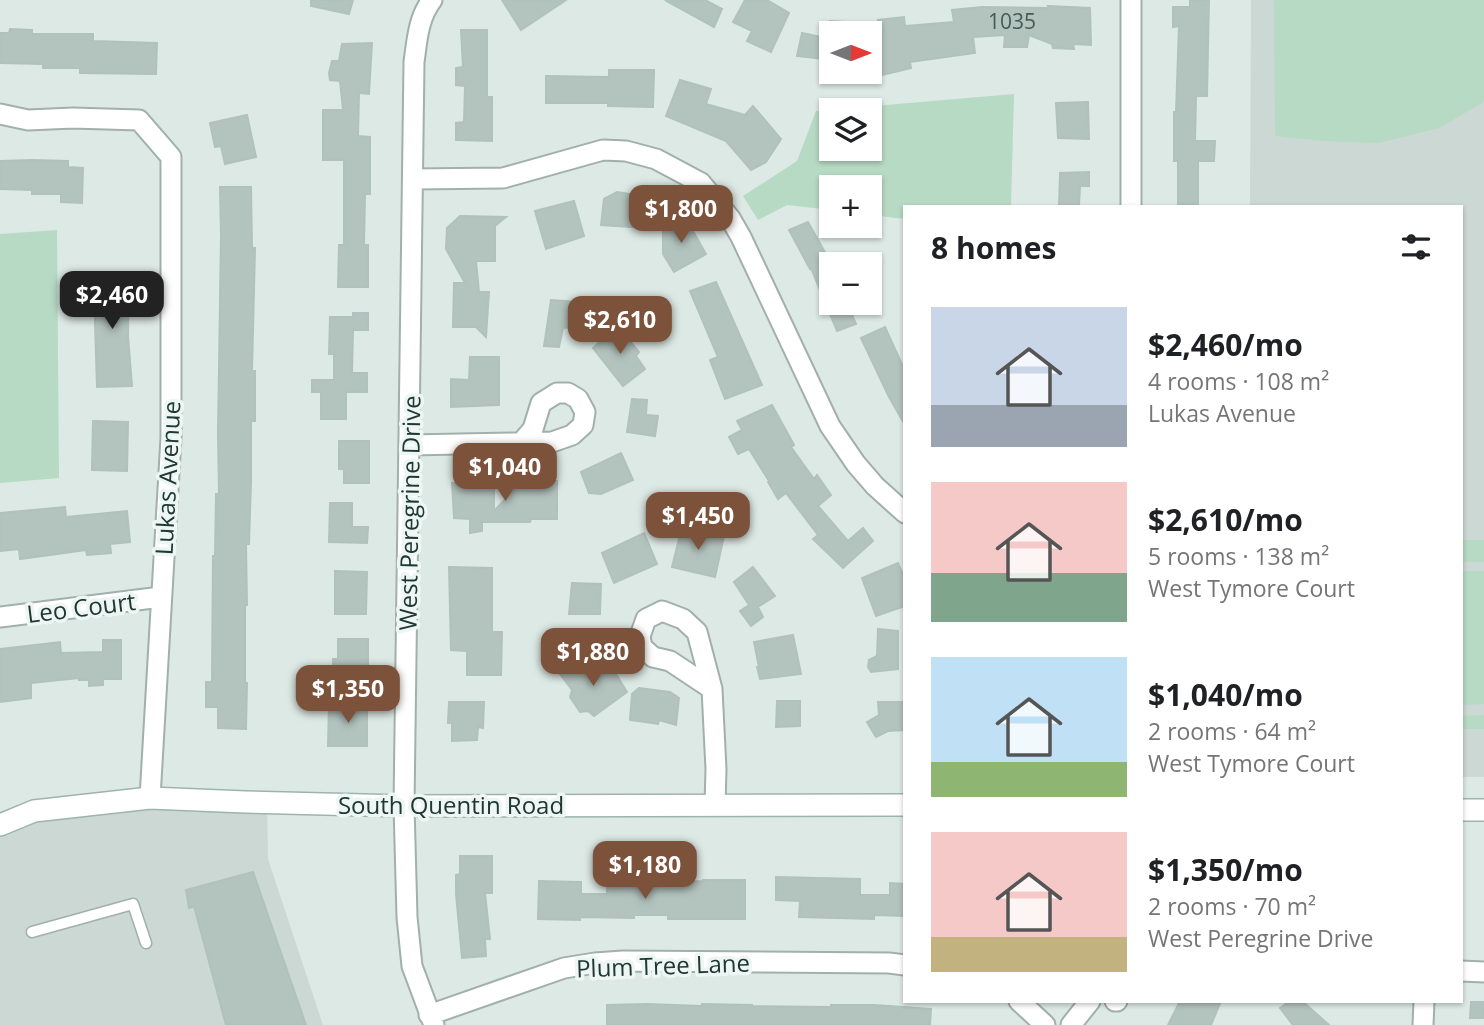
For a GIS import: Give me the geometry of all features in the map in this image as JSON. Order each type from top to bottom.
[{"type":"main road","name":"South Quentin Road","points":[[0,825],[34,811],[149,798],[404,806],[903,805]]},
{"type":"main road","points":[[1463,810],[1484,810]]},
{"type":"main road","points":[[0,812],[34,811]]},
{"type":"street","name":"West Peregrine Drive","points":[[432,0],[418,31],[414,62],[404,806],[407,917],[412,966],[432,1020]]},
{"type":"street","points":[[1130,205],[1131,0]]},
{"type":"street","name":"Lukas Avenue","points":[[0,114],[28,120],[139,120],[172,157],[171,438],[149,798]]},
{"type":"street","points":[[413,179],[503,178],[603,149],[656,159],[701,183],[730,218],[741,237],[830,426],[856,464],[903,511]]},
{"type":"street","points":[[410,446],[521,443]]},
{"type":"street","name":"Leo Court","points":[[0,617],[161,597]]},
{"type":"street","points":[[712,689],[715,804]]},
{"type":"street","name":"Plum Tree Lane","points":[[432,1020],[564,968],[595,963],[623,961],[903,965]]},
{"type":"street","points":[[1463,971],[1484,972]]},
{"type":"street","points":[[1021,1003],[1045,1025]]},
{"type":"street","points":[[1071,1025],[1088,1003]]},
{"type":"street","points":[[1423,1025],[1424,1003]]},
{"type":"lane","points":[[32,932],[133,904],[146,943]]},
{"type":"shaded area","points":[[1251,0],[1484,0],[1484,777],[1463,777],[1463,205],[1250,205]]},
{"type":"shaded area","points":[[267,802],[268,859],[323,1025],[0,1025],[0,825],[34,811]]},
{"type":"green space","points":[[1274,0],[1484,0],[1484,102],[1439,128],[1379,143],[1275,136]]},
{"type":"green space","points":[[1014,94],[1011,205],[903,205],[903,219],[882,216],[882,175],[819,175],[819,209],[787,205],[758,220],[743,196],[797,161],[816,111],[819,111],[819,161],[882,161],[882,105]]},
{"type":"green space","points":[[57,230],[59,478],[0,483],[0,234]]},
{"type":"green space","points":[[1463,540],[1484,540],[1484,562],[1463,562]]},
{"type":"green space","points":[[1463,571],[1484,571],[1484,704],[1463,705]]},
{"type":"green space","points":[[1484,715],[1484,729],[1463,729],[1463,716]]},
{"type":"building","points":[[311,0],[353,0],[349,14],[311,6]]},
{"type":"building","points":[[502,0],[566,0],[521,30]]},
{"type":"building","points":[[665,0],[705,0],[722,9],[714,27]]},
{"type":"building","points":[[745,0],[767,0],[789,13],[771,52],[747,41],[752,31],[733,22]]},
{"type":"building","points":[[1190,0],[1209,0],[1207,96],[1196,96],[1195,141],[1215,141],[1214,161],[1198,161],[1198,205],[1178,205],[1178,161],[1174,161],[1174,112],[1179,26],[1173,27],[1173,7],[1190,7]]},
{"type":"building","points":[[1048,6],[1090,8],[1091,45],[1073,44],[1074,49],[1053,48],[1052,44],[1029,35],[1027,47],[1004,47],[1005,35],[973,37],[975,53],[910,62],[911,68],[882,75],[882,21],[878,20],[904,17],[905,26],[954,22],[952,10],[982,7],[1049,8]]},
{"type":"building","points":[[10,29],[32,30],[32,34],[93,34],[93,41],[157,43],[156,74],[80,73],[80,68],[43,68],[43,64],[0,63],[0,33],[9,33]]},
{"type":"building","points":[[461,30],[487,30],[487,97],[492,97],[492,141],[456,140],[456,123],[464,122],[465,86],[456,85],[456,68],[463,67]]},
{"type":"building","points":[[802,33],[819,37],[819,59],[797,56]]},
{"type":"building","points":[[372,43],[369,94],[359,93],[358,136],[370,137],[370,194],[365,194],[364,245],[368,245],[368,287],[338,287],[339,245],[344,245],[344,160],[323,160],[323,110],[343,110],[340,81],[330,80],[329,73],[332,61],[339,61],[342,44]]},
{"type":"building","points":[[609,70],[654,70],[653,107],[608,106],[608,103],[546,103],[546,76],[609,77]]},
{"type":"building","points":[[680,80],[711,89],[706,104],[745,115],[753,106],[781,139],[766,162],[751,170],[726,141],[666,116]]},
{"type":"building","points":[[1088,102],[1089,139],[1058,138],[1056,103]]},
{"type":"building","points":[[247,115],[256,157],[225,164],[221,146],[215,147],[210,123]]},
{"type":"building","points":[[0,161],[68,161],[68,167],[83,168],[82,203],[61,202],[61,194],[32,194],[32,190],[0,189]]},
{"type":"building","points":[[1089,172],[1089,186],[1080,186],[1079,205],[1059,205],[1060,173]]},
{"type":"building","points":[[220,187],[251,187],[252,248],[255,248],[252,371],[255,371],[255,421],[251,421],[249,544],[246,544],[246,729],[218,728],[218,707],[206,707],[206,682],[212,682],[213,556],[216,494],[219,494]]},
{"type":"building","points":[[617,192],[649,197],[647,228],[601,225],[604,199]]},
{"type":"building","points":[[574,201],[584,236],[546,249],[535,211]]},
{"type":"building","points":[[460,216],[506,217],[495,226],[495,261],[476,261],[479,292],[489,292],[486,337],[476,327],[453,327],[454,283],[465,283],[446,249],[447,228]]},
{"type":"building","points":[[685,217],[706,254],[674,272],[663,254],[663,227]]},
{"type":"building","points":[[808,222],[825,252],[819,252],[819,287],[811,268],[789,230]]},
{"type":"building","points":[[96,274],[129,274],[128,336],[132,386],[97,387]]},
{"type":"building","points":[[716,282],[762,385],[725,399],[710,360],[718,357],[690,291]]},
{"type":"building","points":[[551,300],[591,303],[588,326],[563,328],[559,347],[544,346]]},
{"type":"building","points":[[353,313],[368,313],[368,330],[353,330],[352,373],[367,373],[367,392],[346,392],[346,419],[321,419],[321,392],[312,392],[312,380],[334,380],[334,354],[329,354],[330,317],[353,317]]},
{"type":"building","points":[[830,315],[852,315],[856,324],[837,331]]},
{"type":"building","points":[[885,327],[903,367],[903,422],[889,397],[861,338]]},
{"type":"building","points":[[613,329],[620,329],[639,352],[636,356],[645,369],[623,386],[593,348]]},
{"type":"building","points":[[470,357],[499,357],[499,405],[451,407],[451,379],[469,380]]},
{"type":"building","points":[[632,399],[647,400],[646,415],[658,416],[655,436],[627,432]]},
{"type":"building","points":[[772,405],[794,445],[791,447],[814,479],[817,475],[831,495],[818,506],[848,541],[863,528],[873,541],[843,568],[813,539],[818,535],[786,493],[778,499],[749,449],[738,454],[729,437],[742,430],[737,421]]},
{"type":"building","points":[[93,421],[128,422],[127,471],[92,470]]},
{"type":"building","points":[[339,441],[369,441],[369,483],[344,483],[344,469],[339,469]]},
{"type":"building","points":[[621,453],[633,480],[601,494],[589,493],[581,472]]},
{"type":"building","points":[[522,481],[557,481],[557,519],[482,522],[482,531],[470,533],[470,519],[454,518],[452,483],[494,483],[494,511]]},
{"type":"building","points":[[330,503],[352,503],[352,527],[368,527],[367,543],[329,542]]},
{"type":"building","points":[[65,507],[66,517],[127,511],[130,542],[110,544],[111,553],[87,555],[86,550],[20,559],[19,549],[0,551],[0,513]]},
{"type":"building","points":[[682,527],[724,536],[715,577],[672,567]]},
{"type":"building","points":[[644,533],[657,564],[614,583],[602,553]]},
{"type":"building","points":[[898,563],[903,574],[903,607],[876,616],[862,578]]},
{"type":"building","points":[[449,567],[492,568],[492,632],[502,632],[501,675],[467,675],[467,651],[451,650]]},
{"type":"building","points":[[753,567],[775,596],[758,607],[763,617],[751,626],[740,611],[749,605],[734,582]]},
{"type":"building","points":[[335,571],[367,572],[366,614],[335,614]]},
{"type":"building","points":[[572,583],[601,584],[600,614],[569,614]]},
{"type":"building","points":[[878,629],[898,631],[898,669],[871,672],[868,667],[869,660],[877,656]]},
{"type":"building","points":[[793,635],[801,674],[760,679],[754,642]]},
{"type":"building","points":[[338,639],[368,639],[368,676],[333,676],[333,659],[338,659]]},
{"type":"building","points":[[103,640],[121,640],[121,679],[103,679],[103,685],[89,686],[89,680],[79,678],[31,683],[31,698],[0,702],[0,649],[60,642],[61,653],[103,652]]},
{"type":"building","points":[[580,662],[588,662],[597,678],[613,669],[627,692],[594,716],[588,711],[580,712],[570,697],[572,690],[560,674]]},
{"type":"building","points":[[639,688],[670,692],[679,698],[676,725],[659,720],[658,724],[630,720],[632,694]]},
{"type":"building","points":[[777,701],[800,701],[800,726],[776,727]]},
{"type":"building","points":[[449,702],[484,702],[483,728],[478,727],[477,740],[452,741],[452,723],[448,723]]},
{"type":"building","points":[[878,702],[903,702],[903,730],[888,731],[876,737],[867,722],[879,715]]},
{"type":"building","points":[[329,703],[367,703],[367,746],[328,746]]},
{"type":"building","points":[[460,856],[492,856],[492,893],[485,893],[490,939],[485,939],[486,956],[462,958],[456,894]]},
{"type":"building","points":[[253,872],[306,1025],[226,1025],[194,906],[189,908],[186,890]]},
{"type":"building","points":[[776,877],[860,879],[860,895],[890,895],[890,883],[903,884],[903,916],[874,915],[874,919],[799,917],[800,901],[776,900]]},
{"type":"building","points":[[745,880],[745,919],[668,919],[668,915],[634,915],[634,918],[538,919],[539,881],[581,882],[581,894],[607,894],[607,887],[649,888],[649,882]]},
{"type":"building","points":[[1471,1002],[1484,1002],[1484,1018],[1470,1018]]},
{"type":"building","points":[[1179,1003],[1220,1003],[1211,1025],[1168,1025]]},
{"type":"building","points":[[1287,1003],[1304,1003],[1329,1025],[1293,1025],[1280,1008]]},
{"type":"building","points":[[607,1005],[831,1007],[874,1005],[931,1009],[930,1025],[607,1025]]}]
